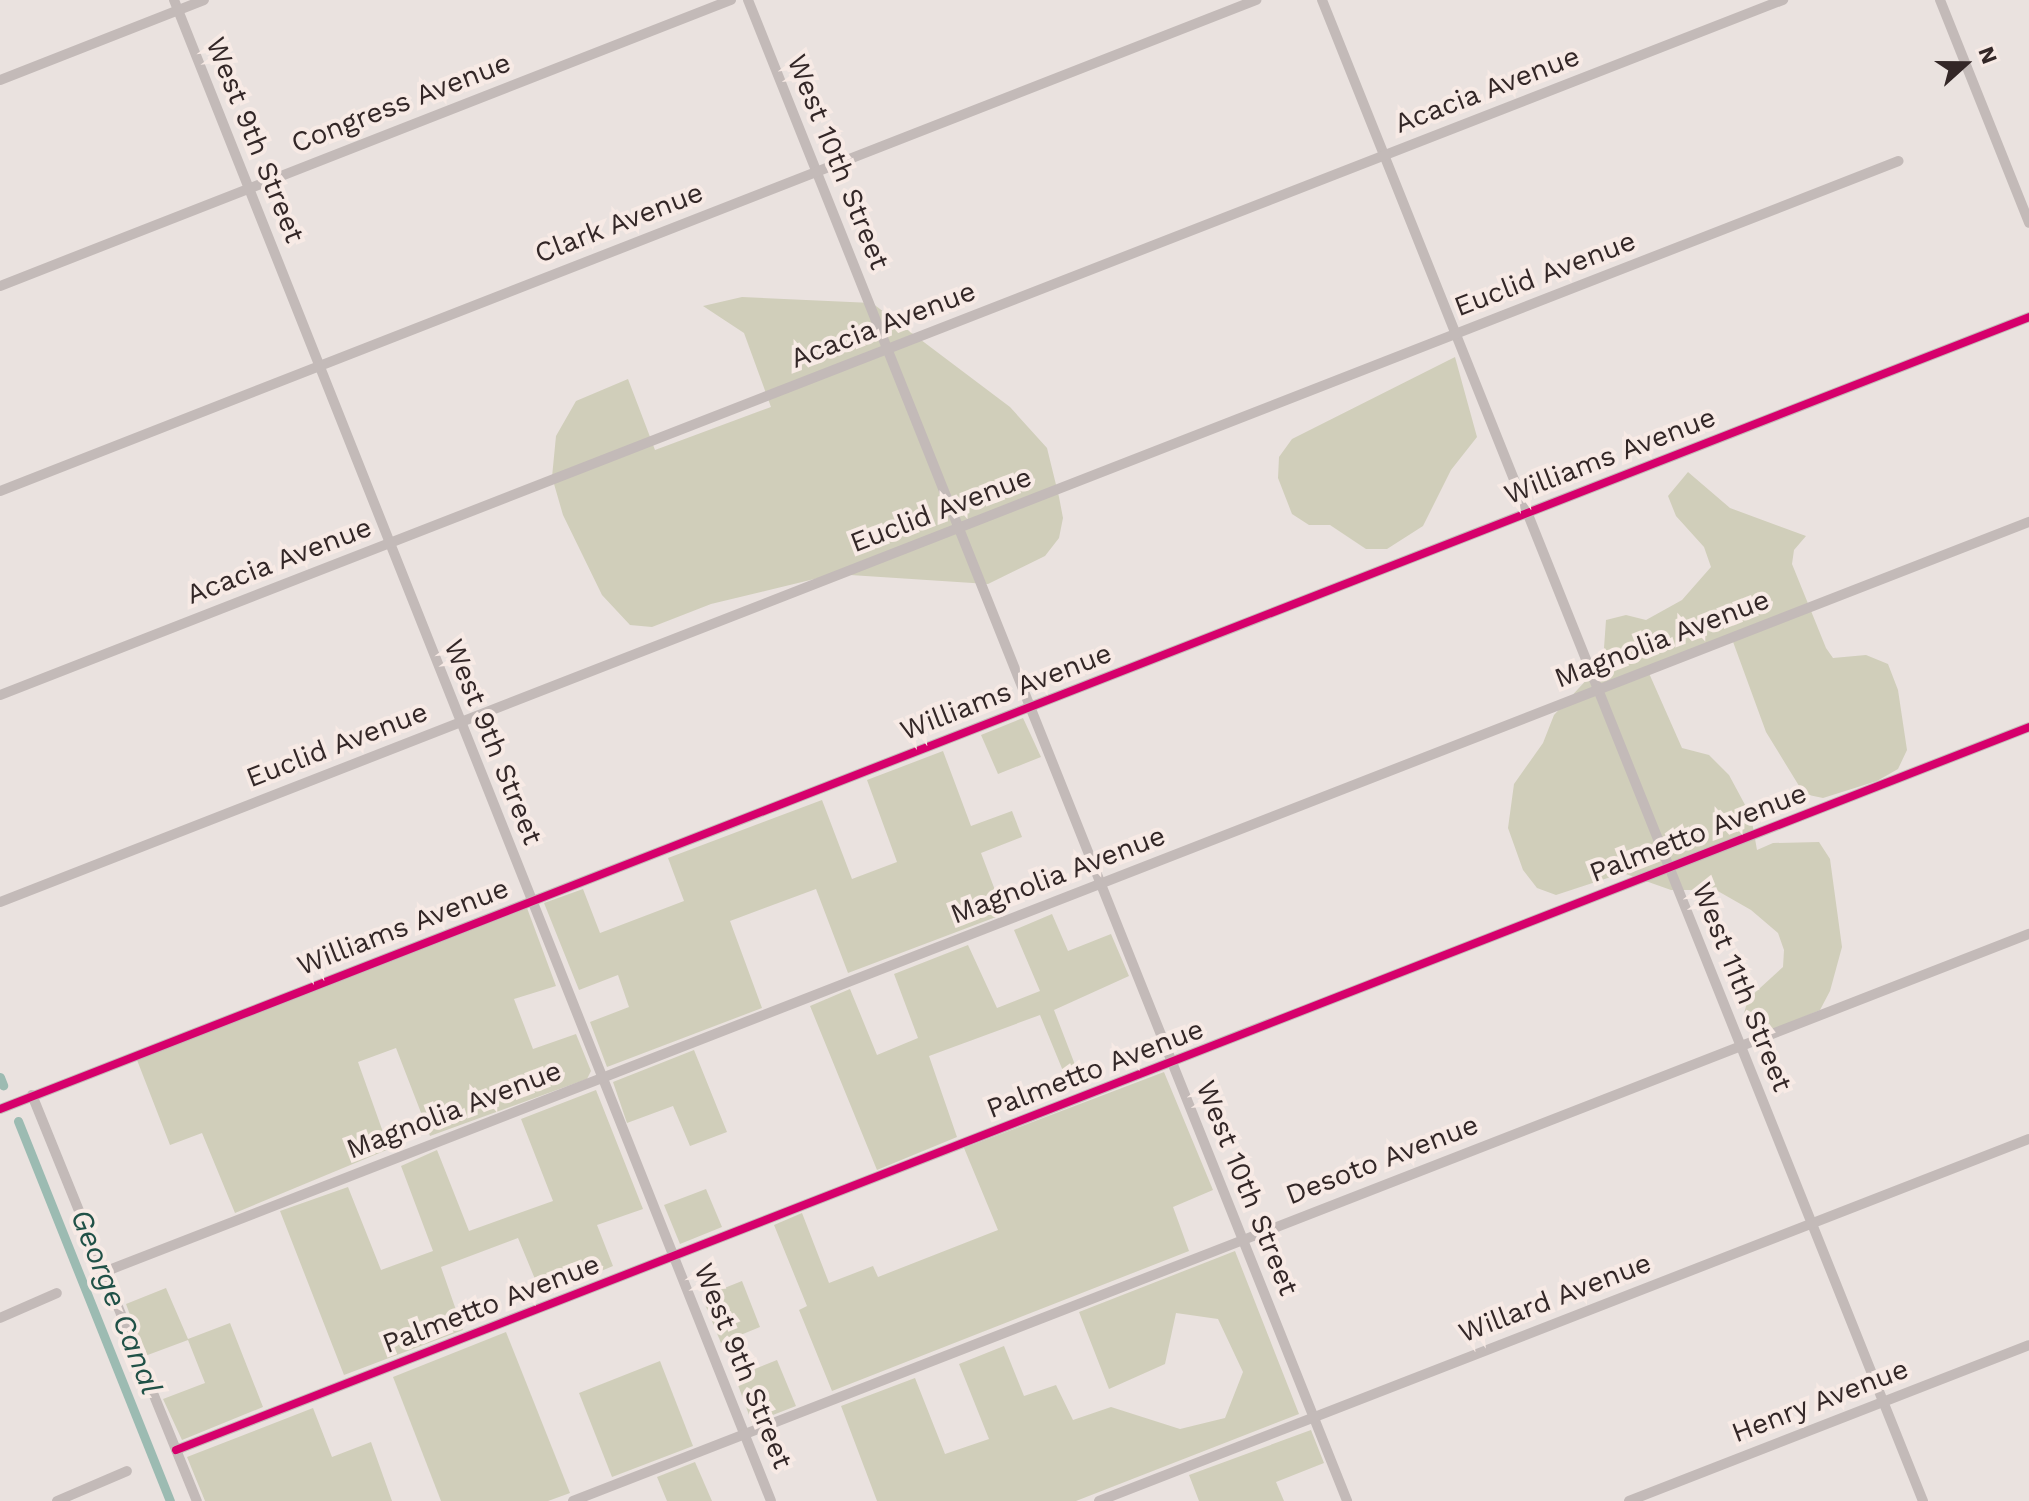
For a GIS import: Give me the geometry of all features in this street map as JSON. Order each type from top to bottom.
[{"type":"street","points":[[0,80],[176,5],[204,0]]},
{"type":"street","name":"Congress Avenue","points":[[0,286],[731,0]]},
{"type":"street","name":"West 10th Street","points":[[748,0],[1347,1501]]},
{"type":"street","name":"Clark Avenue","points":[[0,491],[1256,0]]},
{"type":"street","name":"West 11th Street","points":[[1322,0],[1923,1501]]},
{"type":"street","name":"Acacia Avenue","points":[[0,695],[1783,0]]},
{"type":"street","points":[[1940,0],[2029,223]]},
{"type":"street","name":"West 9th Street","points":[[176,5],[530,902],[771,1501]]},
{"type":"street","name":"Euclid Avenue","points":[[0,902],[1899,161]]},
{"type":"street","name":"Williams Avenue","points":[[0,1109],[2029,317]]},
{"type":"street","name":"Magnolia Avenue","points":[[104,1272],[2029,522]]},
{"type":"street","name":"Palmetto Avenue","points":[[176,1450],[2029,727]]},
{"type":"street","name":"Desoto Avenue","points":[[573,1501],[2029,934]]},
{"type":"street","points":[[32,1095],[197,1501]]},
{"type":"street","name":"Willard Avenue","points":[[1099,1501],[2029,1139]]},
{"type":"street","points":[[0,1318],[57,1293]]},
{"type":"street","name":"Henry Avenue","points":[[1629,1501],[2029,1345]]},
{"type":"street","points":[[57,1501],[127,1471]]},
{"type":"shaded area","points":[[742,297],[872,303],[1010,407],[1047,448],[1059,497],[1063,518],[1059,538],[1045,556],[988,584],[835,574],[711,604],[652,627],[630,625],[602,595],[563,515],[552,477],[556,436],[576,401],[628,379],[655,450],[771,407],[744,333],[703,306]]},
{"type":"shaded area","points":[[1455,357],[1477,437],[1451,470],[1423,526],[1387,549],[1366,549],[1330,525],[1309,525],[1292,514],[1278,478],[1279,457],[1292,439]]},
{"type":"shaded area","points":[[1688,472],[1730,508],[1806,536],[1794,550],[1792,564],[1826,648],[1833,658],[1866,655],[1888,664],[1898,690],[1907,750],[1898,769],[1877,781],[1823,798],[1804,794],[1766,732],[1732,639],[1648,671],[1682,748],[1709,755],[1729,775],[1751,816],[1757,850],[1773,843],[1819,842],[1830,859],[1842,947],[1830,991],[1820,1010],[1761,1035],[1747,1029],[1743,1017],[1748,999],[1783,967],[1784,950],[1778,933],[1751,910],[1716,890],[1671,890],[1623,873],[1556,895],[1537,888],[1523,870],[1508,828],[1514,784],[1543,743],[1554,715],[1603,662],[1606,620],[1626,615],[1646,620],[1682,600],[1711,567],[1704,547],[1676,516],[1668,496]]},
{"type":"shaded area","points":[[1023,718],[1041,757],[998,774],[981,735]]},
{"type":"shaded area","points":[[943,751],[971,826],[1012,811],[1022,837],[981,853],[1004,914],[848,973],[816,889],[730,921],[762,1008],[607,1067],[590,1022],[629,1007],[618,975],[579,990],[544,903],[583,889],[600,933],[684,901],[668,858],[822,800],[852,879],[897,862],[867,780]]},
{"type":"shaded area","points":[[527,908],[556,986],[514,999],[533,1049],[576,1034],[591,1071],[587,1079],[430,1136],[396,1048],[358,1062],[389,1149],[235,1213],[202,1133],[170,1145],[137,1060]]},
{"type":"shaded area","points":[[1052,914],[1068,951],[1111,934],[1129,976],[1054,1010],[1082,1083],[1070,1088],[1040,1015],[929,1056],[957,1137],[877,1170],[810,1006],[850,989],[877,1055],[918,1038],[894,974],[968,945],[997,1008],[1040,991],[1014,930]]},
{"type":"shaded area","points":[[694,1050],[727,1132],[690,1146],[673,1106],[627,1123],[613,1082]]},
{"type":"shaded area","points":[[1164,1072],[1213,1190],[1173,1207],[1189,1251],[832,1391],[799,1310],[807,1306],[774,1225],[802,1213],[829,1283],[873,1266],[878,1277],[998,1230],[964,1148]]},
{"type":"shaded area","points":[[596,1090],[643,1209],[597,1225],[613,1266],[542,1296],[518,1238],[441,1267],[463,1330],[344,1375],[280,1211],[348,1187],[381,1270],[433,1251],[401,1166],[437,1150],[469,1231],[553,1201],[521,1119]]},
{"type":"shaded area","points":[[706,1189],[722,1227],[680,1244],[664,1205]]},
{"type":"shaded area","points":[[1235,1251],[1299,1414],[1076,1501],[877,1501],[841,1406],[915,1378],[945,1454],[989,1439],[959,1364],[1004,1346],[1024,1396],[1056,1385],[1073,1420],[1111,1407],[1180,1429],[1225,1418],[1243,1372],[1218,1319],[1176,1313],[1165,1364],[1109,1389],[1079,1312]]},
{"type":"shaded area","points":[[742,1281],[760,1327],[721,1343],[702,1297]]},
{"type":"shaded area","points":[[166,1288],[188,1339],[230,1323],[263,1407],[182,1440],[163,1399],[205,1383],[188,1340],[145,1356],[126,1304]]},
{"type":"shaded area","points":[[506,1332],[570,1493],[548,1501],[441,1501],[393,1377]]},
{"type":"shaded area","points":[[777,1360],[796,1406],[752,1423],[735,1377]]},
{"type":"shaded area","points":[[660,1361],[693,1446],[612,1477],[579,1393]]},
{"type":"shaded area","points":[[313,1408],[332,1457],[371,1442],[392,1501],[205,1501],[187,1457]]},
{"type":"shaded area","points":[[1311,1430],[1324,1463],[1276,1482],[1284,1501],[1199,1501],[1189,1475]]},
{"type":"shaded area","points":[[695,1462],[712,1501],[667,1501],[657,1477]]},
{"type":"waterway","name":"George Canal","points":[[0,1077],[3,1085]]},
{"type":"waterway","name":"George Canal","points":[[18,1121],[170,1501]]},
{"type":"cycle path","points":[[0,1109],[2029,317]]},
{"type":"cycle path","points":[[176,1450],[2029,727]]}]
